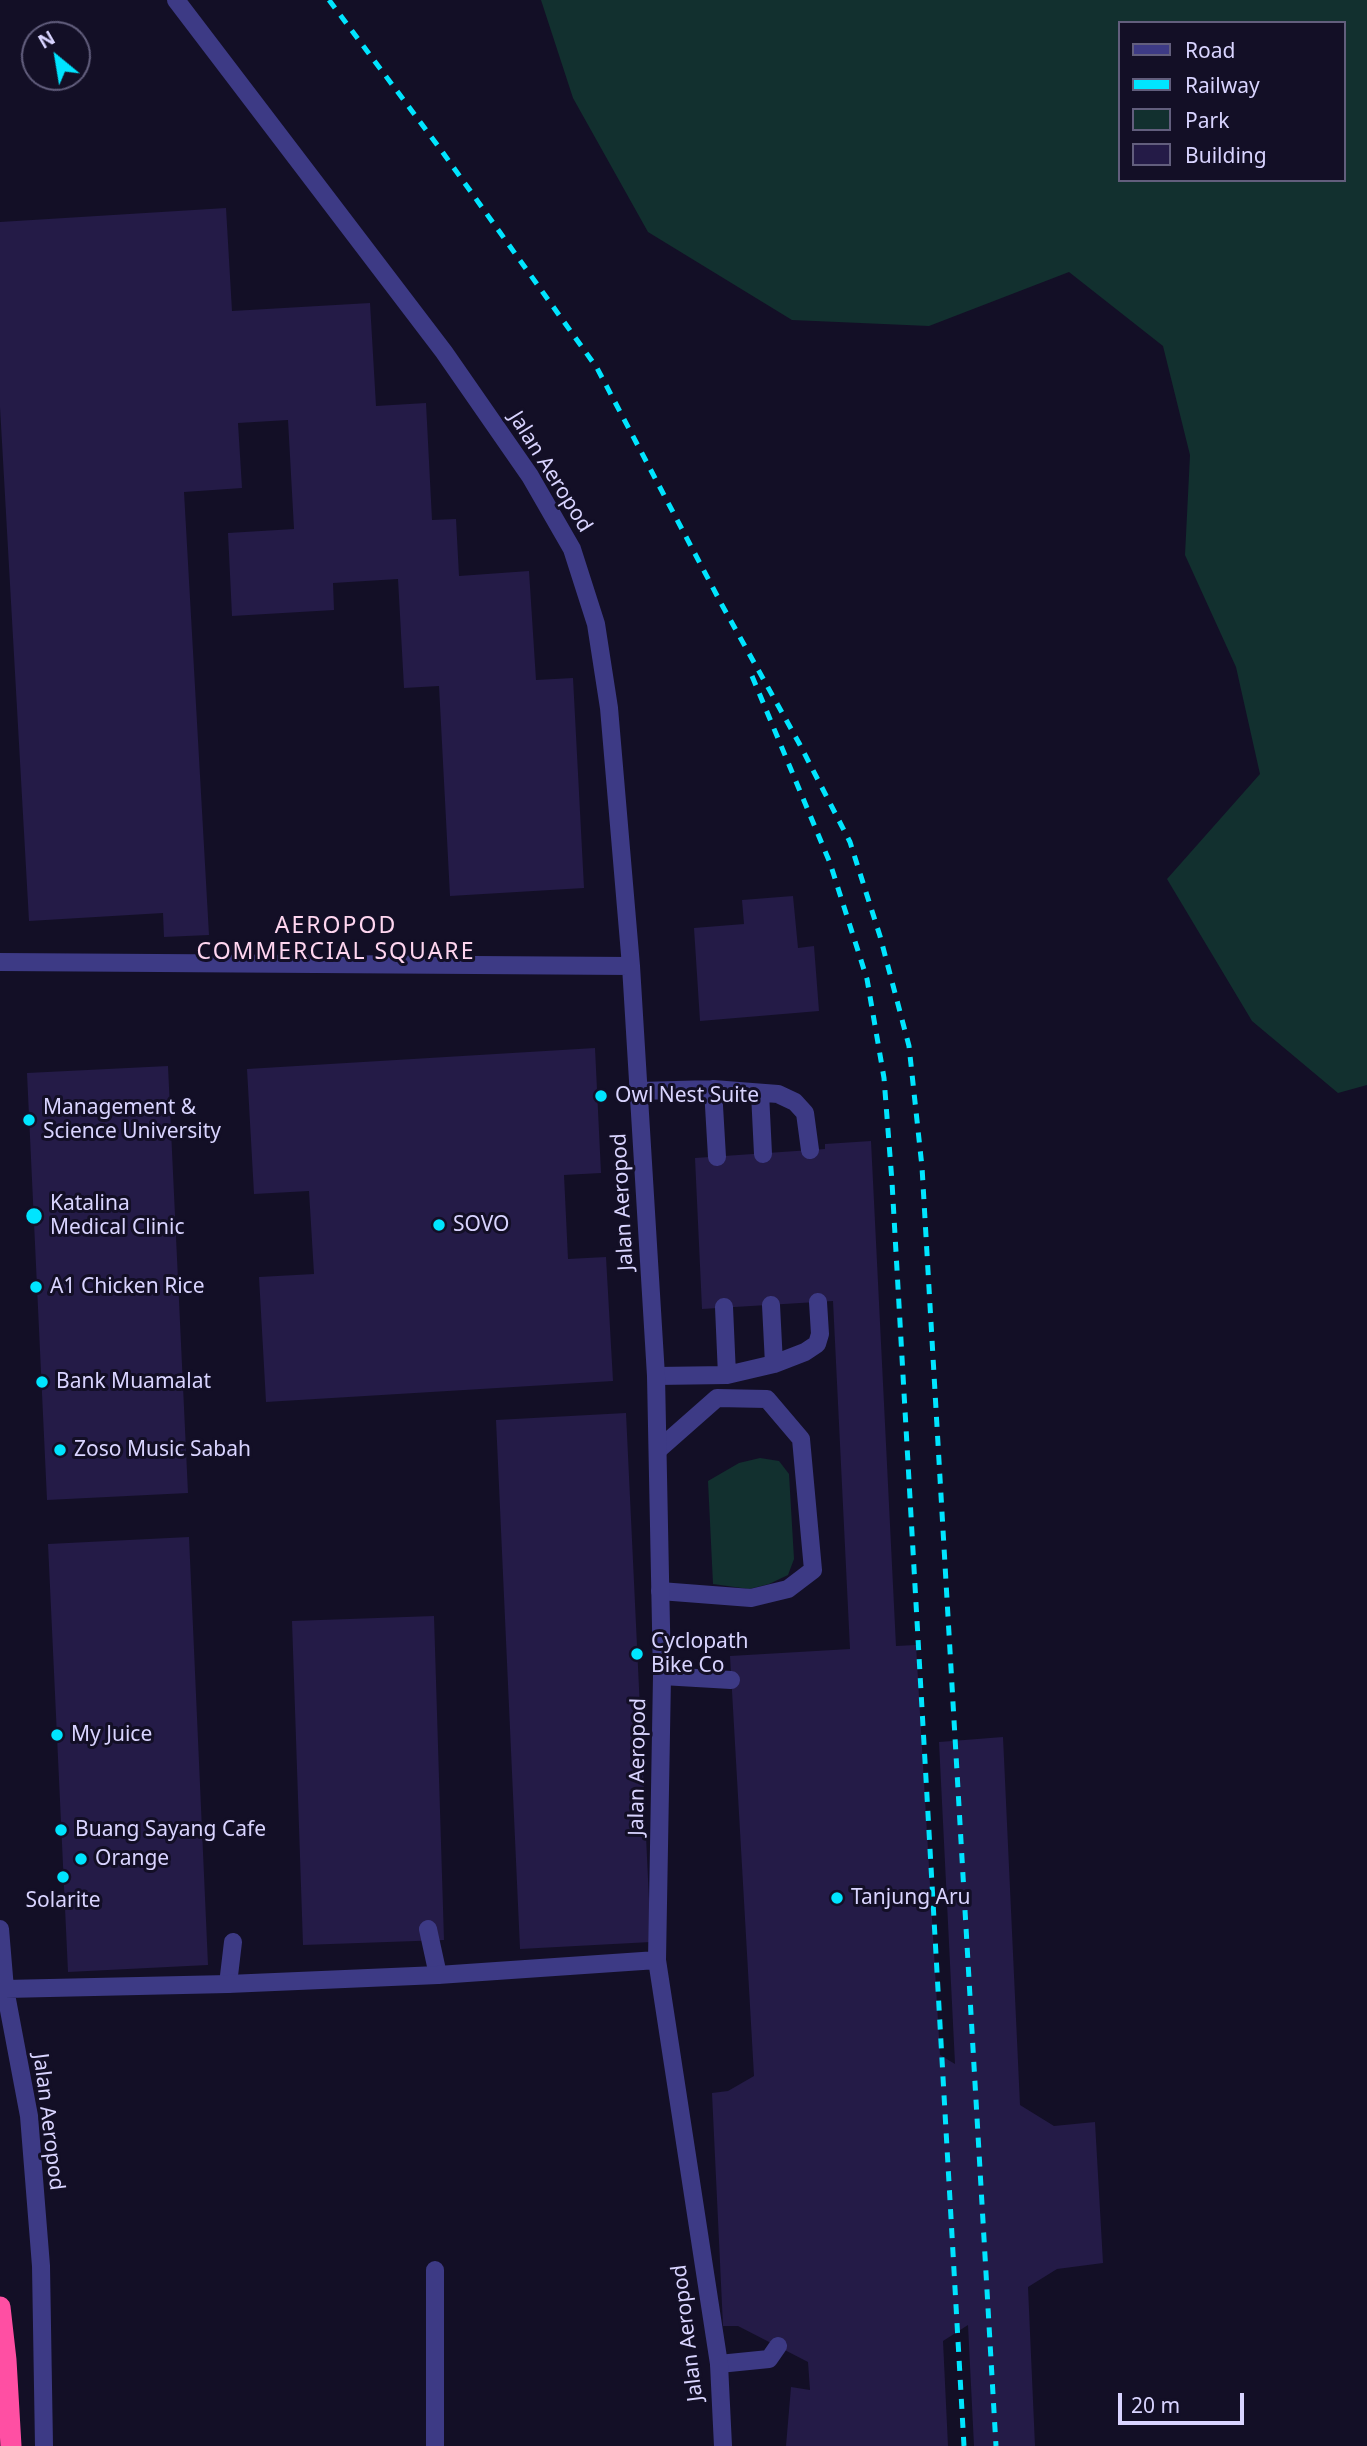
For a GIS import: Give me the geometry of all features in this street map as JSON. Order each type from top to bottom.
[{"type":"highway","points":[[0,2307],[11,2446]]},
{"type":"street","name":"Jalan Aeropod","points":[[176,0],[444,352],[530,476],[572,549],[596,624],[609,708],[631,966],[656,1376],[662,1676],[657,1959],[719,2364],[723,2446]]},
{"type":"street","points":[[0,961],[631,966]]},
{"type":"street","points":[[713,1089],[717,1157]]},
{"type":"street","points":[[639,1091],[713,1089],[778,1094],[795,1102],[805,1114],[810,1150]]},
{"type":"street","points":[[760,1093],[763,1154]]},
{"type":"street","points":[[656,1376],[727,1375],[774,1364],[805,1352],[817,1344],[820,1334],[818,1302]]},
{"type":"street","points":[[771,1305],[774,1364]]},
{"type":"street","points":[[724,1307],[727,1375]]},
{"type":"street","points":[[658,1450],[717,1398],[767,1399],[801,1439],[813,1570],[788,1589],[751,1598],[660,1591]]},
{"type":"street","points":[[662,1676],[731,1680]]},
{"type":"street","points":[[428,1929],[438,1975]]},
{"type":"street","name":"Jalan Aeropod","points":[[0,1930],[5,1989],[29,2116],[41,2266],[44,2446]]},
{"type":"street","points":[[228,1984],[233,1942]]},
{"type":"street","points":[[5,1989],[228,1984],[438,1975],[657,1959]]},
{"type":"street","points":[[435,2270],[435,2446]]},
{"type":"street","points":[[719,2364],[769,2359],[778,2346]]},
{"type":"green space","points":[[541,0],[1367,0],[1367,1085],[1338,1093],[1252,1021],[1167,879],[1260,774],[1236,667],[1185,555],[1190,455],[1163,346],[1069,272],[929,326],[792,320],[648,232],[573,98]]},
{"type":"green space","points":[[760,1458],[779,1461],[789,1474],[794,1559],[788,1575],[769,1584],[749,1589],[713,1584],[708,1481],[739,1463]]},
{"type":"building","points":[[226,208],[232,311],[370,303],[376,406],[426,403],[432,520],[456,519],[459,576],[529,571],[536,680],[573,678],[584,888],[450,896],[439,686],[404,688],[398,579],[333,583],[334,610],[232,616],[228,533],[294,529],[288,420],[238,423],[242,488],[184,492],[209,935],[164,937],[163,913],[29,921],[0,407],[0,222]]},
{"type":"building","points":[[793,896],[798,948],[814,946],[819,1011],[700,1021],[694,928],[744,924],[742,900]]},
{"type":"building","name":"SOVO","points":[[595,1048],[601,1173],[564,1175],[568,1259],[606,1257],[613,1381],[266,1402],[259,1277],[314,1274],[309,1191],[254,1194],[247,1069]]},
{"type":"building","points":[[168,1066],[188,1493],[47,1500],[27,1073]]},
{"type":"building","name":"Tanjung Aru","points":[[871,1141],[896,1646],[916,1645],[940,2055],[955,2064],[939,1742],[1003,1737],[1020,2105],[1054,2126],[1095,2122],[1103,2263],[1057,2269],[1028,2287],[1035,2446],[974,2446],[968,2325],[943,2341],[948,2446],[786,2446],[791,2387],[810,2390],[808,2362],[738,2326],[723,2326],[712,2093],[728,2091],[754,2076],[730,1656],[850,1649],[833,1301],[702,1309],[695,1158],[825,1149],[825,1144]]},
{"type":"building","points":[[626,1413],[651,1942],[520,1949],[496,1420]]},
{"type":"building","points":[[189,1537],[208,1965],[68,1972],[48,1544]]},
{"type":"building","points":[[434,1616],[444,1940],[303,1945],[292,1621]]},
{"type":"railway","points":[[329,0],[441,150],[597,368],[850,842],[880,936],[909,1046],[922,1167],[996,2446]]},
{"type":"railway","points":[[752,676],[830,863],[867,979],[884,1078],[964,2446]]},
{"type":"place","name":"Owl Nest Suite","points":[[601,1096]]},
{"type":"place","name":"Management & Science University","points":[[29,1120]]},
{"type":"place","name":"Katalina Medical Clinic","points":[[34,1216]]},
{"type":"place","name":"SOVO","points":[[439,1225]]},
{"type":"place","name":"A1 Chicken Rice","points":[[36,1287]]},
{"type":"place","name":"Bank Muamalat","points":[[42,1382]]},
{"type":"place","name":"Zoso Music Sabah","points":[[60,1450]]},
{"type":"place","name":"Cyclopath Bike Co","points":[[637,1654]]},
{"type":"place","name":"My Juice","points":[[57,1735]]},
{"type":"place","name":"Buang Sayang Cafe","points":[[61,1830]]},
{"type":"place","name":"Orange","points":[[81,1859]]},
{"type":"place","name":"Solarite","points":[[63,1877]]},
{"type":"place","name":"Tanjung Aru","points":[[837,1898]]},
{"type":"district","name":"AEROPOD COMMERCIAL SQUARE","points":[[336,939]]}]
